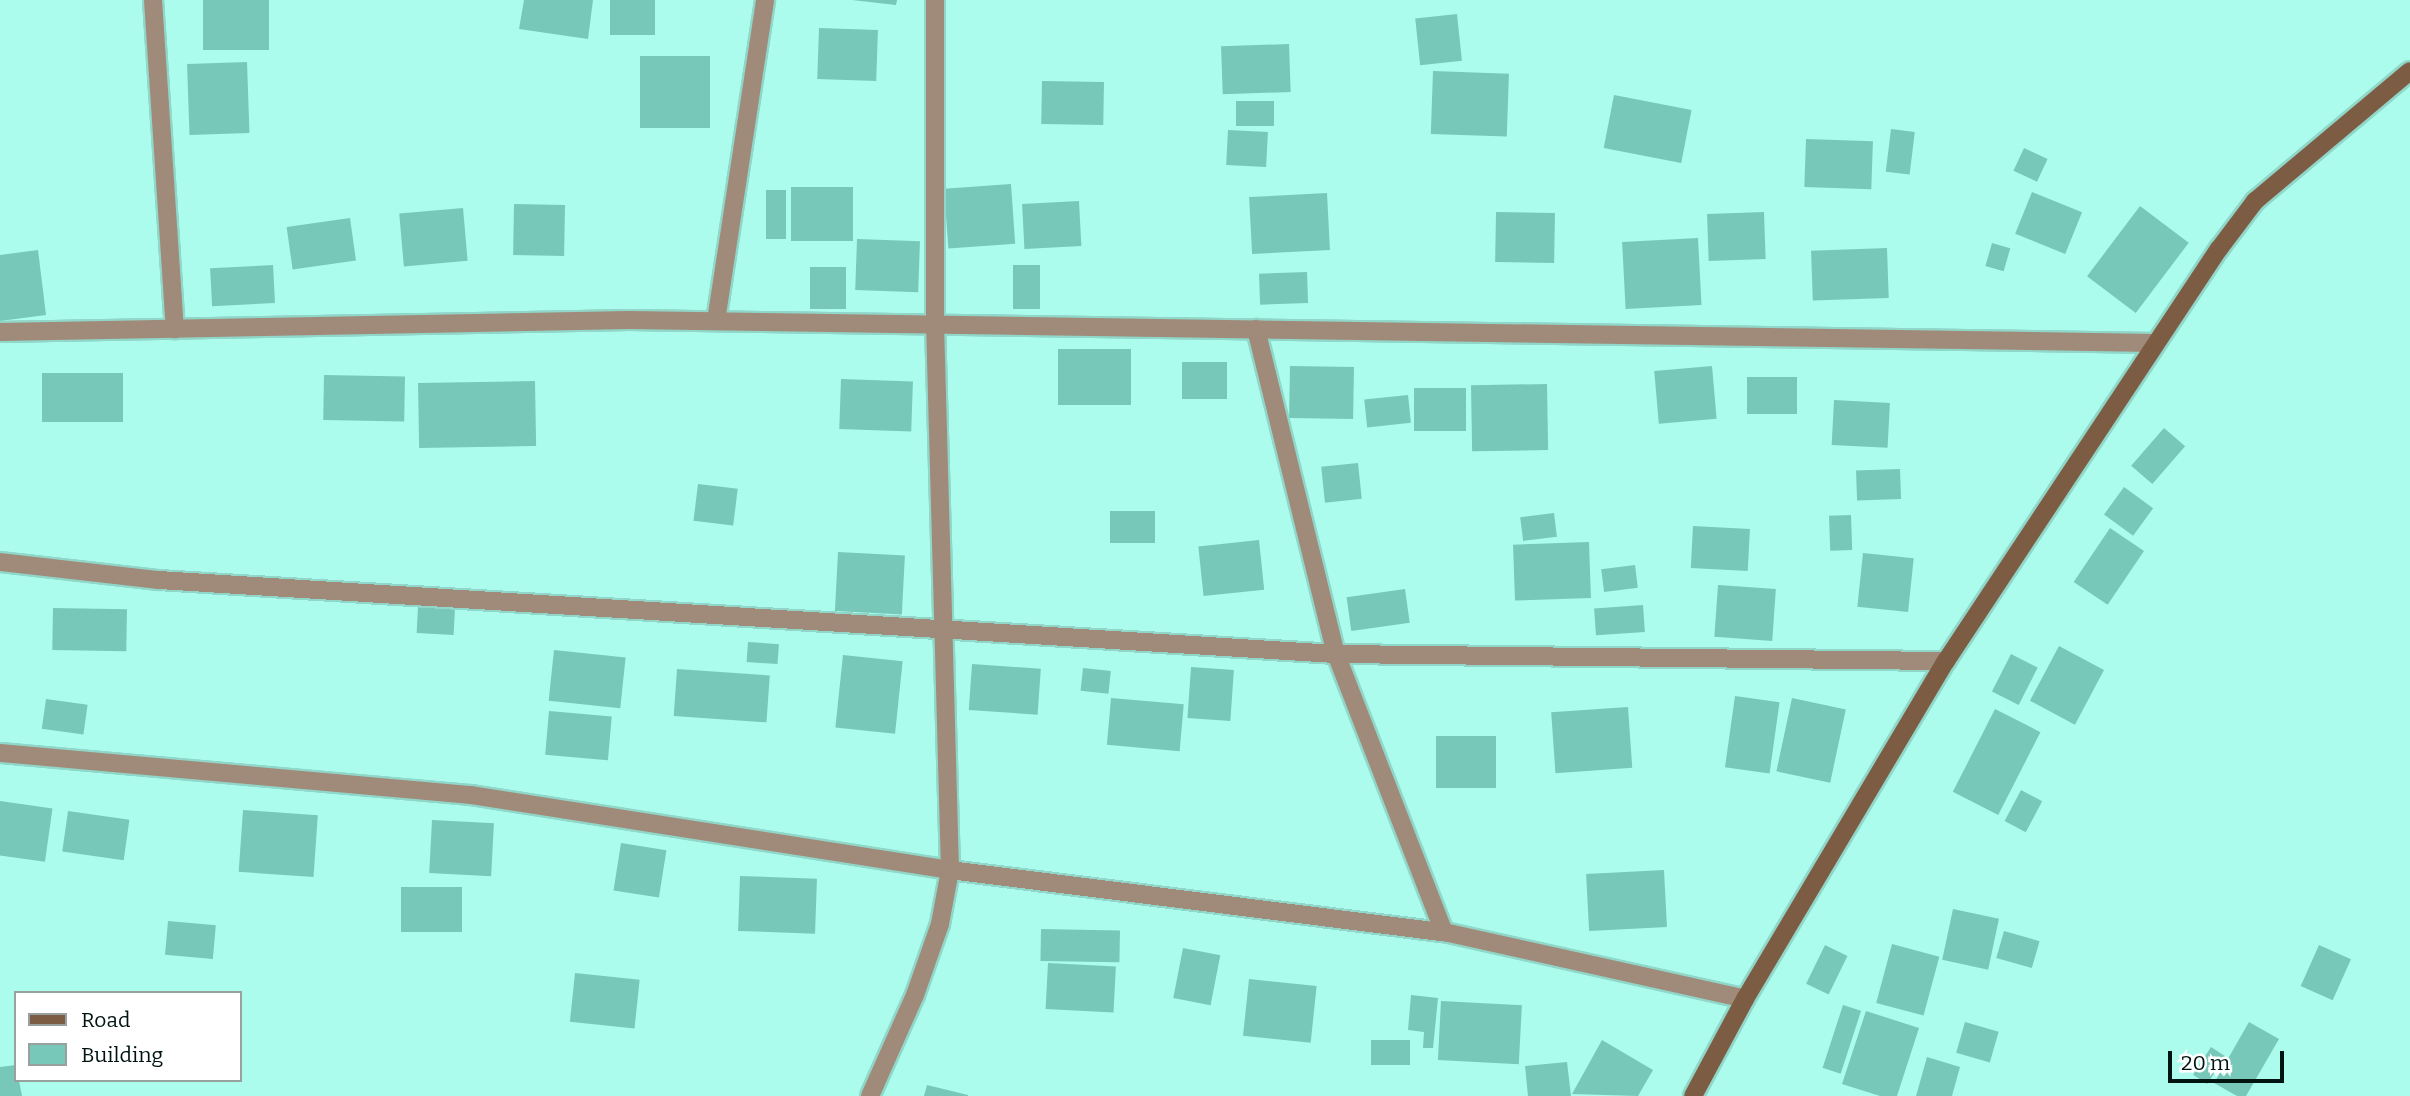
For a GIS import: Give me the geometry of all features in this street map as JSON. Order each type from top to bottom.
[{"type":"main road","points":[[1693,1096],[1745,999],[1946,661],[2154,343],[2255,201],[2410,71]]},
{"type":"street","points":[[153,0],[174,329]]},
{"type":"street","points":[[716,321],[765,0]]},
{"type":"street","points":[[870,1096],[915,995],[940,924],[950,870],[935,324],[935,0]]},
{"type":"street","points":[[0,332],[716,321],[2154,343]]},
{"type":"street","points":[[1256,329],[1336,654],[1444,932]]},
{"type":"street","points":[[0,562],[159,580],[1336,654],[1946,661]]},
{"type":"street","points":[[0,753],[471,795],[950,870],[1444,932],[1745,999]]},
{"type":"building","points":[[203,0],[269,0],[269,50],[203,50]]},
{"type":"building","points":[[524,0],[593,0],[588,39],[519,29]]},
{"type":"building","points":[[610,0],[655,0],[655,35],[610,35]]},
{"type":"building","points":[[852,0],[897,0],[896,5]]},
{"type":"building","points":[[1457,14],[1462,61],[1420,65],[1415,18]]},
{"type":"building","points":[[819,28],[878,30],[876,81],[817,79]]},
{"type":"building","points":[[1289,44],[1291,92],[1223,94],[1221,46]]},
{"type":"building","points":[[640,56],[710,56],[710,128],[640,128]]},
{"type":"building","points":[[247,62],[249,133],[190,135],[187,64]]},
{"type":"building","points":[[1433,71],[1509,74],[1507,137],[1431,134]]},
{"type":"building","points":[[1042,81],[1104,82],[1103,125],[1041,124]]},
{"type":"building","points":[[1614,95],[1692,110],[1681,163],[1604,148]]},
{"type":"building","points":[[1236,101],[1274,101],[1274,126],[1236,126]]},
{"type":"building","points":[[1891,129],[1915,132],[1910,175],[1886,172]]},
{"type":"building","points":[[1228,130],[1268,132],[1266,167],[1226,165]]},
{"type":"building","points":[[1806,139],[1873,141],[1871,189],[1804,187]]},
{"type":"building","points":[[2024,148],[2048,159],[2037,182],[2013,171]]},
{"type":"building","points":[[1011,184],[1015,244],[948,249],[944,189]]},
{"type":"building","points":[[791,187],[853,187],[853,241],[791,241]]},
{"type":"building","points":[[766,190],[786,190],[786,239],[766,239]]},
{"type":"building","points":[[2032,192],[2082,212],[2065,254],[2015,234]]},
{"type":"building","points":[[1327,193],[1330,250],[1252,254],[1249,197]]},
{"type":"building","points":[[1079,201],[1081,246],[1024,249],[1022,204]]},
{"type":"building","points":[[514,204],[565,205],[564,256],[513,255]]},
{"type":"building","points":[[2140,206],[2189,243],[2136,313],[2087,276]]},
{"type":"building","points":[[463,208],[468,261],[404,266],[399,214]]},
{"type":"building","points":[[1496,212],[1555,213],[1554,263],[1495,262]]},
{"type":"building","points":[[1764,212],[1766,259],[1709,261],[1707,214]]},
{"type":"building","points":[[350,218],[356,261],[293,269],[287,227]]},
{"type":"building","points":[[1698,238],[1702,305],[1626,309],[1622,242]]},
{"type":"building","points":[[857,239],[920,241],[918,292],[855,290]]},
{"type":"building","points":[[1992,243],[2010,248],[2004,271],[1985,266]]},
{"type":"building","points":[[1887,248],[1889,298],[1813,301],[1811,251]]},
{"type":"building","points":[[38,250],[46,315],[0,321],[0,255]]},
{"type":"building","points":[[273,265],[275,303],[212,306],[210,268]]},
{"type":"building","points":[[1013,265],[1040,265],[1040,309],[1013,309]]},
{"type":"building","points":[[810,267],[846,267],[846,309],[810,309]]},
{"type":"building","points":[[1307,272],[1308,303],[1260,305],[1259,274]]},
{"type":"building","points":[[1058,349],[1131,349],[1131,405],[1058,405]]},
{"type":"building","points":[[1182,362],[1227,362],[1227,399],[1182,399]]},
{"type":"building","points":[[1290,366],[1354,367],[1353,419],[1289,418]]},
{"type":"building","points":[[1712,366],[1717,419],[1659,424],[1654,371]]},
{"type":"building","points":[[42,373],[123,373],[123,422],[42,422]]},
{"type":"building","points":[[324,375],[405,376],[404,421],[323,420]]},
{"type":"building","points":[[1747,377],[1797,377],[1797,414],[1747,414]]},
{"type":"building","points":[[841,379],[913,382],[911,431],[839,429]]},
{"type":"building","points":[[535,381],[536,446],[419,448],[418,383]]},
{"type":"building","points":[[1547,384],[1548,450],[1472,451],[1471,385]]},
{"type":"building","points":[[1414,388],[1466,388],[1466,431],[1414,431]]},
{"type":"building","points":[[1408,395],[1411,423],[1367,427],[1364,400]]},
{"type":"building","points":[[1834,400],[1890,403],[1888,448],[1832,445]]},
{"type":"building","points":[[2164,428],[2185,446],[2152,484],[2131,466]]},
{"type":"building","points":[[1358,463],[1362,499],[1325,503],[1321,467]]},
{"type":"building","points":[[1900,469],[1901,499],[1857,501],[1856,471]]},
{"type":"building","points":[[698,484],[738,489],[733,526],[693,521]]},
{"type":"building","points":[[2124,487],[2153,508],[2133,536],[2104,515]]},
{"type":"building","points":[[1110,511],[1155,511],[1155,543],[1110,543]]},
{"type":"building","points":[[1554,513],[1557,537],[1523,541],[1520,517]]},
{"type":"building","points":[[1851,515],[1852,550],[1830,551],[1829,516]]},
{"type":"building","points":[[1693,526],[1750,529],[1748,571],[1691,568]]},
{"type":"building","points":[[2110,528],[2144,551],[2108,605],[2074,582]]},
{"type":"building","points":[[1259,540],[1264,590],[1204,596],[1198,546]]},
{"type":"building","points":[[1589,542],[1591,598],[1515,601],[1513,545]]},
{"type":"building","points":[[838,552],[905,556],[902,614],[835,611]]},
{"type":"building","points":[[1863,553],[1914,558],[1908,612],[1857,607]]},
{"type":"building","points":[[1635,565],[1638,588],[1604,592],[1601,569]]},
{"type":"building","points":[[1718,585],[1776,589],[1772,641],[1714,637]]},
{"type":"building","points":[[1405,589],[1410,623],[1351,631],[1347,597]]},
{"type":"building","points":[[1643,605],[1645,632],[1596,635],[1594,608]]},
{"type":"building","points":[[418,607],[455,609],[454,635],[417,633]]},
{"type":"building","points":[[53,608],[127,609],[126,651],[52,650]]},
{"type":"building","points":[[748,642],[779,644],[778,664],[747,662]]},
{"type":"building","points":[[2059,646],[2104,670],[2075,725],[2030,701]]},
{"type":"building","points":[[554,650],[626,658],[620,708],[549,701]]},
{"type":"building","points":[[2011,654],[2038,668],[2019,705],[1992,691]]},
{"type":"building","points":[[843,655],[903,661],[895,734],[835,728]]},
{"type":"building","points":[[972,664],[1041,669],[1038,715],[969,710]]},
{"type":"building","points":[[1191,667],[1234,670],[1230,721],[1187,718]]},
{"type":"building","points":[[1083,668],[1111,671],[1108,694],[1081,691]]},
{"type":"building","points":[[677,669],[770,675],[766,722],[674,716]]},
{"type":"building","points":[[1735,696],[1780,702],[1770,774],[1725,767]]},
{"type":"building","points":[[1111,698],[1184,704],[1180,751],[1107,745]]},
{"type":"building","points":[[1792,698],[1846,709],[1830,783],[1776,771]]},
{"type":"building","points":[[46,699],[88,705],[83,735],[42,729]]},
{"type":"building","points":[[1628,707],[1632,768],[1555,773],[1551,712]]},
{"type":"building","points":[[1995,709],[2040,732],[1998,815],[1953,792]]},
{"type":"building","points":[[549,711],[612,716],[608,760],[545,755]]},
{"type":"building","points":[[1436,736],[1496,736],[1496,788],[1436,788]]},
{"type":"building","points":[[2021,790],[2042,801],[2026,832],[2005,821]]},
{"type":"building","points":[[0,801],[52,808],[45,862],[0,856]]},
{"type":"building","points":[[243,810],[318,815],[313,877],[239,872]]},
{"type":"building","points":[[68,811],[129,820],[124,860],[62,852]]},
{"type":"building","points":[[432,820],[494,823],[491,876],[429,873]]},
{"type":"building","points":[[621,843],[666,850],[659,898],[613,890]]},
{"type":"building","points":[[1664,870],[1667,927],[1589,931],[1586,874]]},
{"type":"building","points":[[740,876],[817,879],[815,934],[738,931]]},
{"type":"building","points":[[401,887],[462,887],[462,932],[401,932]]},
{"type":"building","points":[[1953,909],[1999,919],[1988,970],[1942,960]]},
{"type":"building","points":[[168,921],[216,925],[213,959],[165,955]]},
{"type":"building","points":[[1041,929],[1120,930],[1119,962],[1040,961]]},
{"type":"building","points":[[2004,931],[2040,941],[2032,968],[1996,958]]},
{"type":"building","points":[[1892,944],[1939,957],[1924,1016],[1876,1003]]},
{"type":"building","points":[[1825,945],[1847,956],[1829,995],[1806,984]]},
{"type":"building","points":[[2319,945],[2351,959],[2333,1000],[2301,986]]},
{"type":"building","points":[[1183,948],[1220,955],[1211,1005],[1173,998]]},
{"type":"building","points":[[1048,963],[1116,967],[1113,1012],[1046,1009]]},
{"type":"building","points":[[575,973],[640,980],[635,1029],[570,1022]]},
{"type":"building","points":[[1249,979],[1317,986],[1311,1043],[1243,1036]]},
{"type":"building","points":[[1411,995],[1438,998],[1433,1048],[1423,1048],[1424,1032],[1408,1030]]},
{"type":"building","points":[[1441,1001],[1522,1005],[1519,1064],[1438,1060]]},
{"type":"building","points":[[1843,1005],[1861,1011],[1841,1074],[1823,1068]]},
{"type":"building","points":[[1866,1011],[1919,1028],[1897,1096],[1880,1096],[1842,1084]]},
{"type":"building","points":[[1965,1022],[1999,1032],[1990,1062],[1956,1053]]},
{"type":"building","points":[[2249,1022],[2279,1039],[2246,1096],[2237,1096],[2214,1083]]},
{"type":"building","points":[[1371,1040],[1410,1040],[1410,1065],[1371,1065]]},
{"type":"building","points":[[1602,1040],[1653,1070],[1638,1096],[1572,1094]]},
{"type":"building","points":[[2211,1047],[2225,1056],[2207,1084],[2193,1075]]},
{"type":"building","points":[[1927,1057],[1960,1067],[1952,1096],[1916,1096]]},
{"type":"building","points":[[1567,1062],[1571,1096],[1528,1096],[1525,1066]]},
{"type":"building","points":[[14,1065],[14,1082],[19,1082],[22,1096],[0,1096],[0,1067]]},
{"type":"building","points":[[927,1085],[968,1095],[968,1096],[924,1096]]}]
